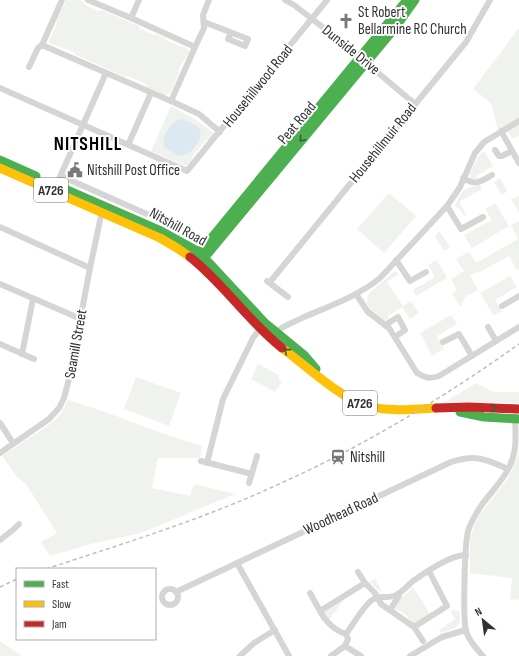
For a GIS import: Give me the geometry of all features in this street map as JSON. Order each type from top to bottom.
[{"type":"main road","name":"Peat Road","points":[[363,60],[407,0]]},
{"type":"main road","name":"Peat Road","points":[[199,258],[363,60],[415,0]]},
{"type":"main road","name":"Nitshill Road","points":[[0,160],[55,189]]},
{"type":"main road","name":"Nitshill Road","points":[[0,168],[103,209],[199,258],[262,325],[273,335],[304,355],[326,381],[354,401],[375,408],[400,410],[469,407],[517,409]]},
{"type":"main road","name":"Nitshill Road","points":[[446,409],[484,417],[517,419]]},
{"type":"street","points":[[29,67],[38,48],[42,45],[62,0]]},
{"type":"street","points":[[88,0],[195,47]]},
{"type":"street","points":[[130,18],[139,0]]},
{"type":"street","points":[[171,101],[204,28],[203,15],[209,0]]},
{"type":"street","name":"Dunside Drive","points":[[285,0],[312,18],[415,104]]},
{"type":"street","name":"Househillwood Road","points":[[128,145],[187,171],[327,0]]},
{"type":"street","name":"Househillmuir Road","points":[[288,297],[268,281],[466,42],[490,0]]},
{"type":"street","points":[[204,22],[231,33]]},
{"type":"street","points":[[42,45],[199,114],[220,132]]},
{"type":"street","points":[[55,189],[106,73]]},
{"type":"street","points":[[0,88],[128,145],[151,93]]},
{"type":"street","points":[[273,335],[356,294],[380,278],[447,206],[460,187],[478,149],[484,142],[519,121]]},
{"type":"street","points":[[501,131],[519,163]]},
{"type":"street","points":[[495,150],[499,156],[502,156],[512,150]]},
{"type":"street","points":[[463,178],[471,183],[477,183],[492,175]]},
{"type":"street","points":[[61,176],[167,223],[181,227]]},
{"type":"street","points":[[447,206],[462,229],[483,217]]},
{"type":"street","name":"Seamill Street","points":[[0,453],[49,419],[63,402],[68,388],[80,319],[103,209]]},
{"type":"street","points":[[0,227],[90,268]]},
{"type":"street","points":[[396,260],[410,281],[426,272]]},
{"type":"street","points":[[0,284],[80,319]]},
{"type":"street","points":[[356,294],[368,312],[389,328],[417,373],[424,378],[439,376],[519,326]]},
{"type":"street","points":[[502,306],[519,296]]},
{"type":"street","points":[[22,354],[33,299]]},
{"type":"street","points":[[385,325],[398,317],[406,330],[395,337]]},
{"type":"street","points":[[252,474],[204,462],[223,399],[262,325]]},
{"type":"street","points":[[488,327],[496,341]]},
{"type":"street","points":[[443,342],[459,334],[472,356]]},
{"type":"street","points":[[4,346],[34,359]]},
{"type":"street","points":[[483,656],[470,641],[466,630],[466,555],[468,530],[481,506],[500,482],[508,469],[516,444],[517,409]]},
{"type":"street","points":[[0,423],[13,443]]},
{"type":"street","points":[[249,483],[258,456]]},
{"type":"street","name":"Woodhead Road","points":[[176,592],[451,462],[465,458],[480,458],[508,469]]},
{"type":"street","points":[[0,540],[19,524]]},
{"type":"street","points":[[346,634],[371,600],[378,597],[392,597],[429,571],[456,556],[466,555]]},
{"type":"street","points":[[237,563],[290,656]]},
{"type":"street","points":[[414,627],[447,606],[429,571]]},
{"type":"street","points":[[358,572],[365,583],[378,597],[381,604],[414,627],[423,641]]},
{"type":"street","points":[[320,611],[365,583]]},
{"type":"street","points":[[310,593],[326,620],[341,633],[346,634]]},
{"type":"street","points":[[390,610],[398,597],[398,594]]},
{"type":"street","points":[[240,656],[254,643],[275,630]]},
{"type":"street","points":[[410,656],[442,637],[466,630]]},
{"type":"street","points":[[331,656],[345,646],[348,639],[346,634]]},
{"type":"street","points":[[345,646],[360,656]]},
{"type":"shaded area","points":[[66,0],[78,0],[84,2],[85,5],[98,11],[101,10],[139,26],[140,29],[154,35],[156,34],[179,46],[187,48],[189,52],[178,70],[179,73],[170,93],[165,95],[147,87],[146,84],[128,76],[125,77],[76,55],[74,52],[51,44],[49,42],[49,38],[51,37],[57,24],[56,22]]},
{"type":"shaded area","points":[[519,28],[519,136],[513,139],[507,131],[497,128],[492,104],[473,89]]},
{"type":"shaded area","points":[[171,106],[193,118],[214,133],[209,140],[206,140],[186,166],[151,151]]},
{"type":"shaded area","points":[[181,119],[197,126],[201,133],[196,146],[189,153],[178,156],[164,147],[163,143],[165,134],[170,126]]},
{"type":"shaded area","points":[[484,151],[493,166],[476,176],[478,180],[470,179],[474,164]]},
{"type":"shaded area","points":[[500,178],[507,191],[502,195],[494,182]]},
{"type":"shaded area","points":[[480,185],[482,189],[459,202],[467,215],[464,216],[455,205],[457,200],[464,190]]},
{"type":"shaded area","points":[[389,193],[416,216],[384,253],[357,229]]},
{"type":"shaded area","points":[[519,196],[519,213],[511,199]]},
{"type":"shaded area","points":[[495,203],[509,226],[472,248],[464,235],[492,220],[485,209]]},
{"type":"shaded area","points":[[519,221],[519,269],[517,270],[509,256],[478,273],[476,272],[470,276],[478,290],[465,297],[461,307],[452,294],[457,290],[451,279],[464,271],[456,259],[469,252],[476,263],[518,239],[511,225]]},
{"type":"shaded area","points":[[439,231],[450,247],[444,251],[435,237]]},
{"type":"shaded area","points":[[437,260],[447,278],[416,296],[413,290],[435,277],[428,265]]},
{"type":"shaded area","points":[[395,271],[399,274],[387,282],[403,306],[411,301],[419,313],[410,319],[402,307],[388,316],[389,320],[382,319],[376,315],[366,302],[368,301],[367,297],[369,293]]},
{"type":"shaded area","points":[[510,276],[517,287],[495,300],[502,311],[494,316],[480,293]]},
{"type":"shaded area","points":[[451,315],[457,324],[437,336],[444,348],[432,356],[420,333]]},
{"type":"shaded area","points":[[258,364],[279,375],[279,380],[282,382],[275,392],[251,379]]},
{"type":"shaded area","points":[[136,377],[181,393],[169,426],[124,409]]},
{"type":"shaded area","points":[[476,383],[493,392],[519,392],[519,403],[445,402]]},
{"type":"shaded area","points":[[68,400],[202,446],[200,458],[158,458],[152,488],[190,496],[194,484],[235,494],[141,533],[91,544],[50,556],[41,542],[57,533],[26,484],[18,478],[2,456],[49,425],[60,415]]},
{"type":"shaded area","points":[[519,451],[519,600],[510,599],[512,578],[470,573],[470,537],[478,517],[509,477]]},
{"type":"shaded area","points":[[376,578],[376,581],[383,594],[369,582]]},
{"type":"shaded area","points":[[413,587],[430,614],[414,624],[405,614],[392,608],[401,596],[404,596]]},
{"type":"shaded area","points":[[346,597],[329,620],[324,612]]},
{"type":"shaded area","points":[[450,610],[459,611],[460,622],[455,628],[441,633],[439,630],[455,619]]},
{"type":"shaded area","points":[[0,641],[22,656],[0,656]]},
{"type":"railway","points":[[49,568],[193,519],[251,497],[311,469],[342,454],[432,402],[519,344]]},
{"type":"railway","points":[[0,587],[16,579]]},
{"type":"traffic: fast","points":[[195,258],[407,0]]},
{"type":"traffic: fast","points":[[200,263],[395,28],[415,0]]},
{"type":"traffic: fast","points":[[0,160],[36,176]]},
{"type":"traffic: fast","points":[[56,185],[159,230],[199,252],[265,323],[304,355],[316,369]]},
{"type":"traffic: fast","points":[[460,412],[484,417],[519,419]]},
{"type":"traffic: slow","points":[[0,168],[160,238],[190,257]]},
{"type":"traffic: slow","points":[[282,348],[335,389],[357,402],[368,406],[385,409],[402,410],[436,408]]},
{"type":"traffic: jam","points":[[190,257],[214,279],[258,326],[282,348]]},
{"type":"traffic: jam","points":[[436,408],[469,407],[519,409]]},
{"type":"place","name":"St Robert Bellarmine RC Church","points":[[346,21]]},
{"type":"place","name":"Nitshill Post Office","points":[[75,170]]},
{"type":"place","name":"Nitshill","points":[[338,457]]},
{"type":"district","name":"NITSHILL","points":[[88,144]]}]
